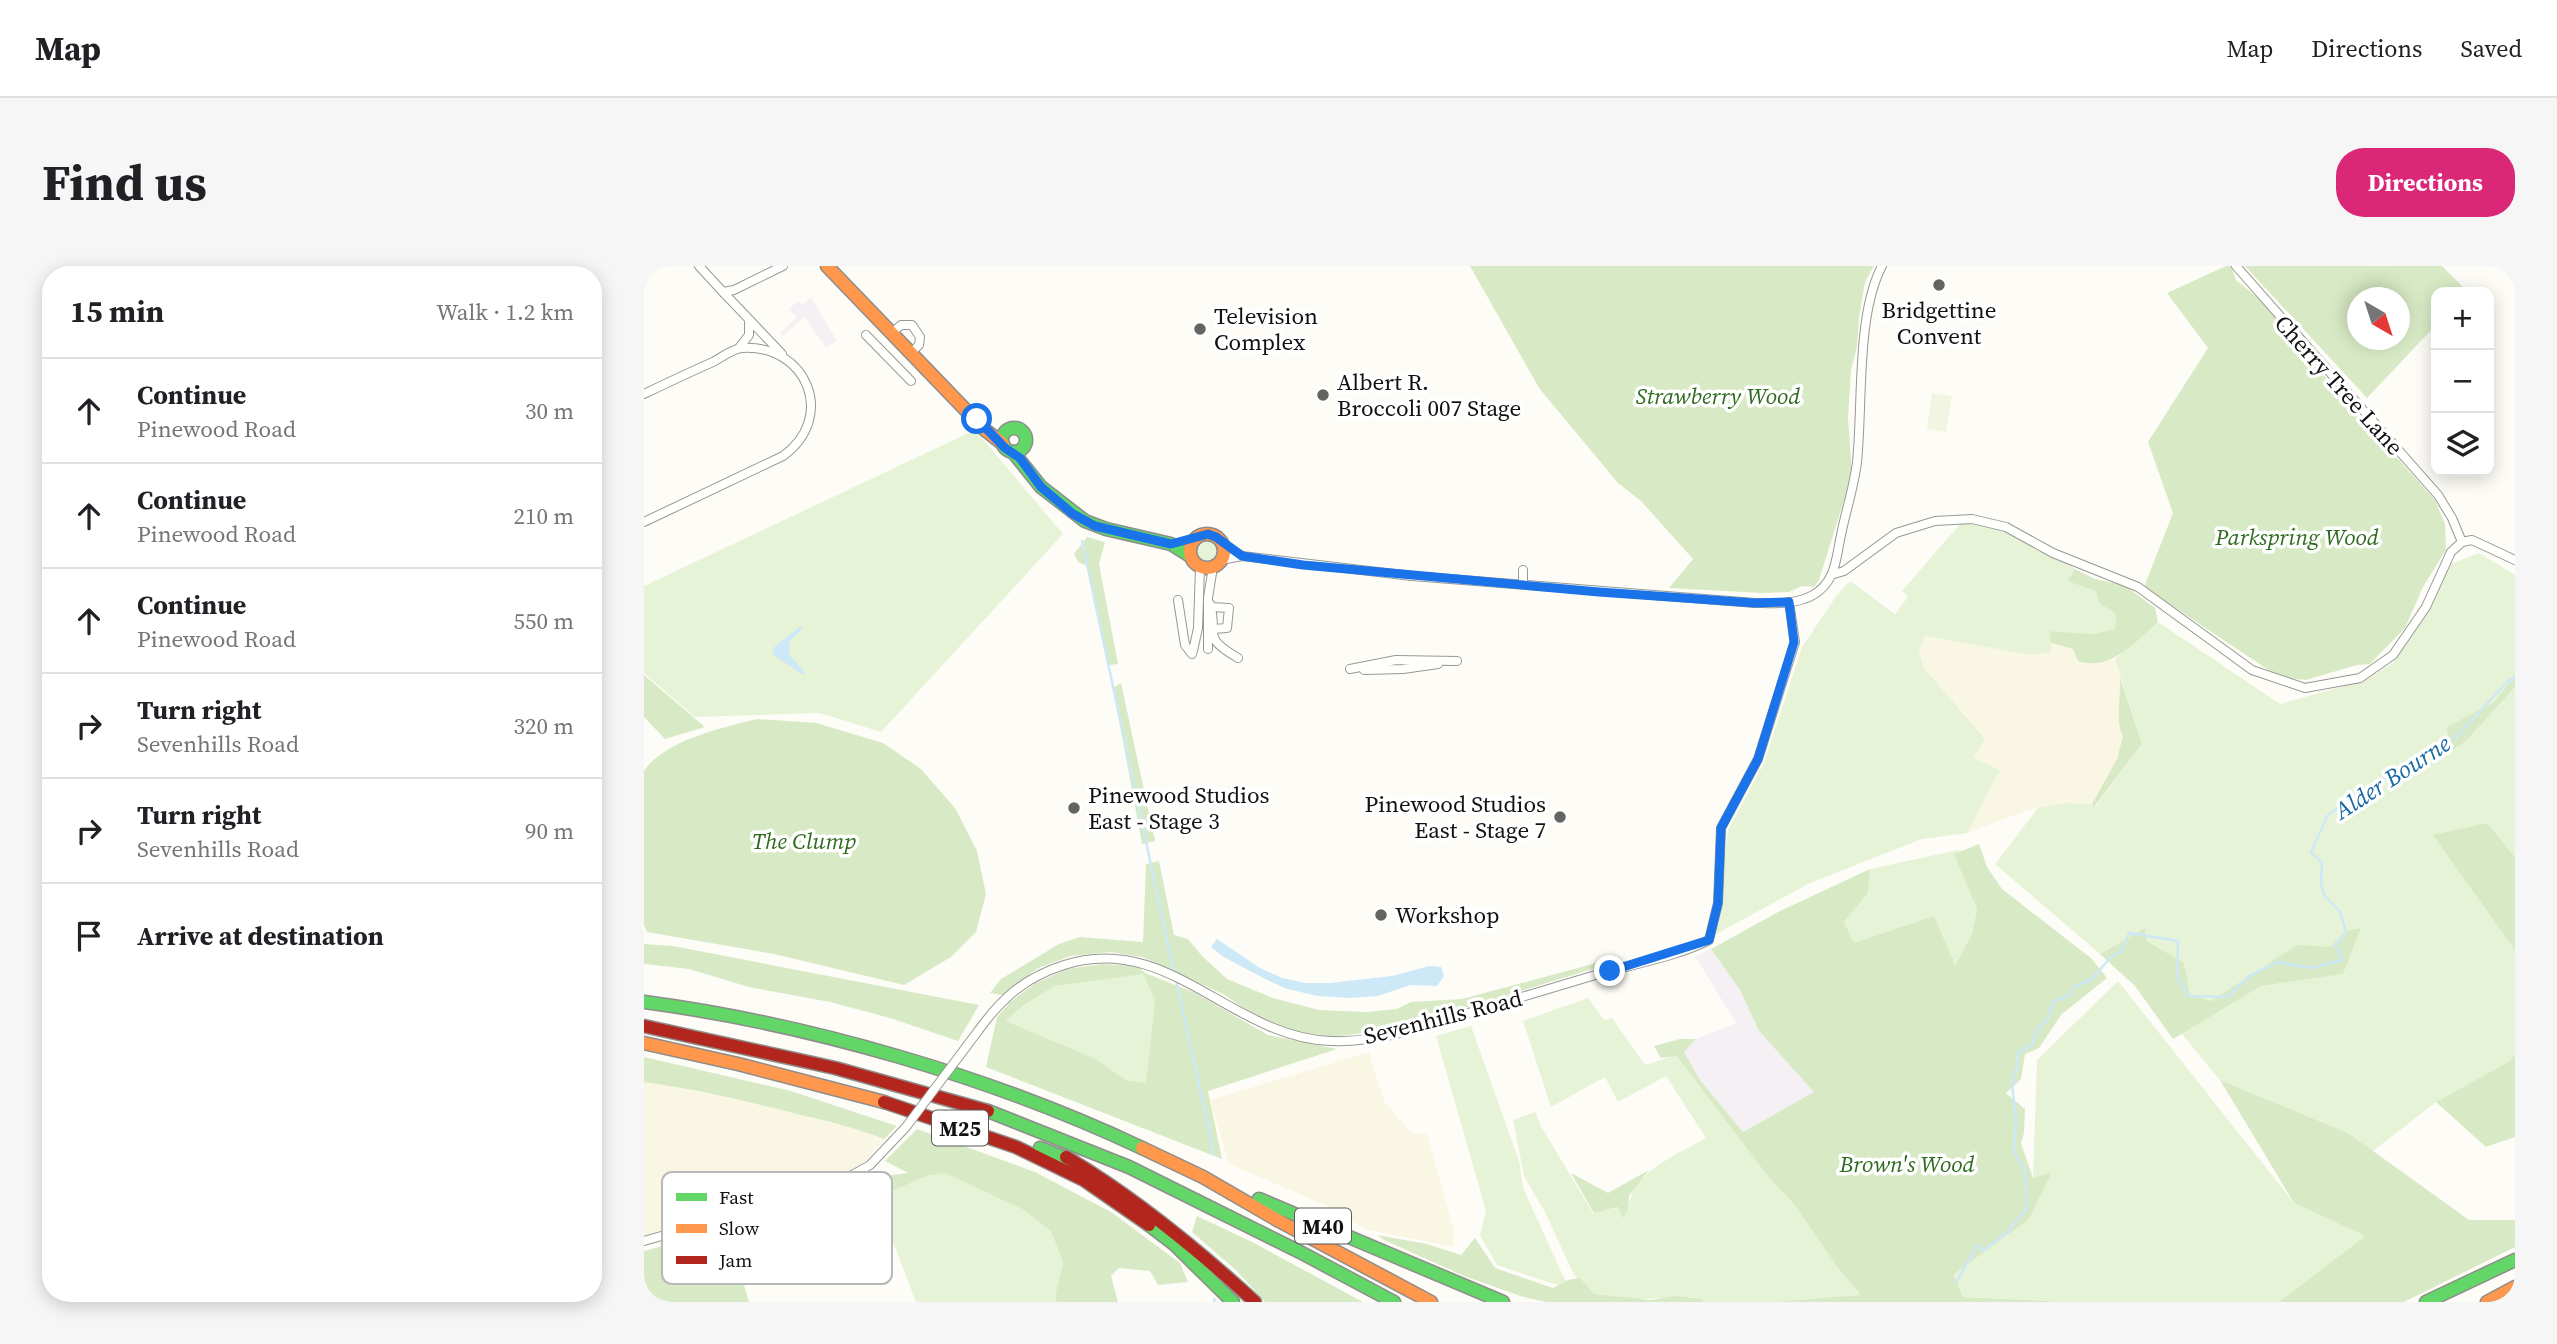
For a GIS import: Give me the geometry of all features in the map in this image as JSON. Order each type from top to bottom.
[{"type":"main road","points":[[827,266],[977,419],[1007,443],[1035,480],[1062,505],[1085,521],[1171,544],[1211,565],[1224,551],[1222,543],[1208,534],[1171,544]]},
{"type":"main road","points":[[1007,443],[1012,429],[1024,434],[1035,480]]},
{"type":"main road","points":[[1007,443],[1021,449],[1025,441]]},
{"type":"main road","points":[[1190,556],[1190,547],[1195,539]]},
{"type":"main road","name":"M25","points":[[644,1002],[715,1013],[838,1041],[973,1080],[1071,1117],[1208,1179],[1258,1209],[1431,1302]]},
{"type":"main road","name":"M25","points":[[644,1026],[711,1039],[880,1080],[995,1113],[1129,1167],[1394,1302]]},
{"type":"main road","name":"M25","points":[[644,1038],[750,1056],[873,1088],[1008,1133],[1073,1161]]},
{"type":"main road","name":"M25","points":[[644,1044],[725,1061],[880,1101],[1016,1147],[1084,1180],[1152,1227],[1174,1244],[1233,1302]]},
{"type":"main road","name":"M25","points":[[880,1080],[1020,1133],[1073,1161],[1163,1220],[1209,1258],[1255,1302]]},
{"type":"main road","name":"M40","points":[[1208,1179],[1503,1302]]},
{"type":"main road","points":[[2426,1302],[2515,1260]]},
{"type":"main road","points":[[2449,1302],[2515,1266]]},
{"type":"main road","points":[[2487,1302],[2515,1287]]},
{"type":"street","points":[[644,522],[783,456],[799,442],[811,417],[809,389],[801,372],[699,266]]},
{"type":"street","points":[[723,292],[734,290],[783,266]]},
{"type":"street","points":[[1834,574],[1857,463],[1865,337],[1874,286],[1882,266]]},
{"type":"street","name":"Cherry Tree Lane","points":[[2235,266],[2438,495],[2462,542]]},
{"type":"street","points":[[644,394],[739,348],[749,335],[749,320]]},
{"type":"street","points":[[889,358],[919,345],[920,337],[912,326],[901,325],[893,332]]},
{"type":"street","points":[[866,335],[911,381]]},
{"type":"street","points":[[739,348],[772,351],[785,357]]},
{"type":"street","points":[[1211,565],[1242,556],[1412,576],[1755,603],[1789,602],[1813,595],[1834,574],[1844,571],[1896,533],[1935,521],[1972,519],[2006,527],[2053,553],[2138,587],[2252,670],[2305,688],[2360,678],[2393,655],[2426,607],[2451,552],[2462,542],[2472,540],[2515,560]]},
{"type":"street","points":[[1222,543],[1242,556]]},
{"type":"street","points":[[1208,649],[1211,565]]},
{"type":"street","points":[[1178,600],[1185,645],[1192,653],[1211,565]]},
{"type":"street","points":[[1523,570],[1523,583]]},
{"type":"street","points":[[1210,602],[1212,634],[1219,646],[1238,658]]},
{"type":"street","points":[[1210,602],[1229,608],[1227,628],[1212,629]]},
{"type":"street","name":"Sevenhills Road","points":[[859,1172],[870,1166],[906,1128],[998,1004],[1039,973],[1084,958],[1129,959],[1175,975],[1268,1027],[1299,1038],[1331,1041],[1356,1040],[1425,1026],[1709,940],[1718,903],[1721,828],[1758,759],[1794,642],[1789,602]]},
{"type":"street","points":[[1396,660],[1457,661],[1403,669],[1350,669],[1396,660]]},
{"type":"street","name":"Sevenhills Road","points":[[644,1241],[662,1236]]},
{"type":"shaded area","points":[[811,297],[837,341],[826,347],[804,317],[783,336],[780,333],[797,317],[789,309],[798,301],[802,305]]},
{"type":"shaded area","points":[[1925,636],[2031,655],[2051,652],[2051,643],[2073,649],[2088,664],[2115,659],[2120,677],[2122,697],[2119,718],[2123,736],[2117,759],[2092,804],[2066,803],[2028,810],[1967,833],[2000,770],[1972,758],[1985,739],[1924,668],[1919,651]]},
{"type":"shaded area","points":[[1711,949],[1740,990],[1759,1031],[1815,1092],[1743,1132],[1700,1080],[1683,1051],[1696,1039],[1736,1023],[1695,956]]},
{"type":"shaded area","points":[[1369,1052],[1384,1101],[1411,1133],[1427,1134],[1454,1231],[1453,1247],[1364,1229],[1327,1206],[1229,1164],[1210,1100]]},
{"type":"shaded area","points":[[644,1082],[758,1104],[884,1139],[855,1172],[662,1172],[662,1234],[644,1239]]},
{"type":"green space","name":"Strawberry Wood","points":[[1470,266],[1874,266],[1865,282],[1857,347],[1851,370],[1848,418],[1852,475],[1819,580],[1814,587],[1802,586],[1789,592],[1762,593],[1669,588],[1693,559],[1641,501],[1618,483],[1539,388]]},
{"type":"green space","name":"Parkspring Wood","points":[[2231,266],[2236,280],[2264,303],[2290,338],[2435,500],[2445,524],[2446,550],[2423,587],[2405,628],[2370,664],[2357,665],[2306,680],[2279,677],[2144,587],[2173,513],[2148,442],[2208,348],[2167,293]]},
{"type":"green space","points":[[2245,266],[2442,266],[2463,287],[2431,287],[2431,330],[2367,398]]},
{"type":"green space","points":[[1932,393],[1952,396],[1946,432],[1927,429]]},
{"type":"green space","points":[[975,430],[1063,534],[881,732],[820,713],[695,717],[644,673],[644,586]]},
{"type":"green space","points":[[1960,524],[1993,525],[2060,558],[2075,569],[2068,581],[2097,591],[2099,603],[2116,614],[2115,630],[2093,634],[2051,631],[2051,652],[2031,655],[1925,636],[1919,651],[1924,668],[1985,739],[1973,758],[2000,770],[1967,833],[1922,839],[1810,883],[1716,934],[1728,830],[1764,763],[1802,647],[1837,595],[1850,581],[1895,614],[1908,597],[1902,591]]},
{"type":"green space","points":[[1087,537],[1105,542],[1099,564],[1118,664],[1108,665],[1088,566],[1078,562],[1074,554]]},
{"type":"green space","points":[[1207,538],[1216,542],[1220,551],[1216,560],[1207,564],[1198,560],[1194,551],[1198,542]]},
{"type":"green space","points":[[2479,553],[2515,575],[2515,674],[2494,702],[2447,727],[2448,744],[2411,766],[2401,765],[2402,774],[2434,764],[2467,740],[2515,687],[2515,857],[2487,823],[2515,948],[2515,1055],[2508,1062],[2436,1102],[2373,1151],[2348,1133],[2220,1080],[2181,1033],[2261,986],[2342,974],[2345,931],[2330,947],[2297,946],[2211,1001],[2190,994],[2183,963],[2147,941],[2145,928],[2100,954],[1995,864],[2038,808],[2066,803],[2092,804],[2095,807],[2142,744],[2115,659],[2158,622],[2280,704],[2366,680],[2393,663],[2426,616],[2451,564]]},
{"type":"green space","points":[[2075,569],[2095,579],[2124,585],[2155,608],[2158,622],[2132,646],[2112,659],[2090,663],[2078,661],[2073,649],[2051,643],[2050,631],[2093,634],[2115,629],[2116,614],[2099,603],[2096,591],[2067,581]]},
{"type":"green space","points":[[2515,674],[2515,687],[2467,740],[2434,764],[2401,774],[2400,765],[2411,766],[2448,744],[2447,727],[2494,702]]},
{"type":"green space","points":[[644,675],[705,727],[665,739],[644,717]]},
{"type":"green space","points":[[2120,677],[2142,744],[2094,807],[2092,804],[2117,759],[2123,736],[2119,717]]},
{"type":"green space","points":[[1121,683],[1155,841],[1142,844],[1113,688]]},
{"type":"green space","name":"The Clump","points":[[757,719],[816,723],[883,743],[921,769],[955,808],[977,851],[986,894],[976,932],[951,957],[904,985],[774,954],[647,932],[644,925],[644,771],[653,760],[679,743]]},
{"type":"green space","points":[[2487,823],[2515,857],[2515,950],[2433,835]]},
{"type":"green space","name":"Brown's Wood","points":[[1979,844],[1987,867],[2002,889],[2092,959],[2107,978],[2061,1015],[2039,1048],[2025,1054],[2021,1079],[2006,1093],[2025,1109],[2021,1143],[2033,1178],[2052,1172],[2029,1219],[1954,1274],[1963,1297],[2069,1302],[1776,1302],[1861,1295],[1838,1268],[1793,1203],[1770,1179],[1677,1056],[1661,1058],[1654,1046],[1680,1039],[1696,1039],[1684,1052],[1700,1080],[1743,1132],[1814,1092],[1759,1031],[1740,990],[1711,949],[1780,911],[1870,869],[1868,893],[1844,922],[1854,943],[1934,916],[1955,965],[1972,934],[1977,909],[1954,854]]},
{"type":"green space","points":[[1963,849],[1955,854],[1977,909],[1972,934],[1954,966],[1854,943],[1844,922],[1868,893],[1870,869]]},
{"type":"green space","points":[[1159,861],[1174,935],[1188,939],[1227,979],[1273,998],[1319,1010],[1367,1012],[1397,1009],[1411,1002],[1462,999],[1600,962],[1602,966],[1404,1027],[1334,1037],[1293,1031],[1264,1023],[1225,995],[1172,970],[1142,957],[1109,952],[1071,956],[1038,968],[1002,995],[990,993],[1001,979],[1059,944],[1080,937],[1143,942],[1146,864]]},
{"type":"green space","points":[[2145,928],[2147,941],[2184,963],[2190,994],[2211,1001],[2297,945],[2330,947],[2345,931],[2361,928],[2343,974],[2261,986],[2173,1039],[2135,986],[2100,954]]},
{"type":"green space","points":[[644,944],[673,946],[979,1005],[958,1041],[890,1018],[830,1002],[749,987],[689,969],[644,964]]},
{"type":"green space","points":[[1102,964],[1137,966],[1145,973],[1193,992],[1268,1035],[1337,1049],[1208,1091],[1222,1159],[986,1067],[997,1017],[1010,1002],[1036,983],[1067,969]],"holes":[[[1143,974],[1155,1000],[1146,1083],[1126,1080],[1096,1059],[1006,1021],[1024,1005],[1055,986]]]},
{"type":"green space","points":[[1143,973],[1155,1000],[1146,1083],[1126,1080],[1096,1059],[1006,1021],[1024,1005],[1055,986]]},
{"type":"green space","points":[[2118,981],[2294,1203],[2365,1236],[2279,1302],[2069,1302],[1963,1297],[1954,1273],[2029,1219],[2051,1173],[2033,1178],[2037,1060]]},
{"type":"green space","points":[[1588,998],[1604,1020],[1612,1018],[1645,1065],[1677,1055],[1862,1296],[1776,1302],[1704,1302],[1701,1299],[1674,1298],[1592,1301],[1572,1271],[1545,1212],[1524,1176],[1513,1120],[1535,1112],[1593,1213],[1619,1207],[1628,1210],[1631,1196],[1646,1175],[1669,1158],[1706,1138],[1666,1076],[1618,1102],[1605,1077],[1551,1107],[1523,1021]]},
{"type":"green space","points":[[1471,1026],[1519,1161],[1523,1188],[1569,1289],[1497,1265],[1480,1235],[1486,1211],[1436,1036]]},
{"type":"green space","points":[[2515,1055],[2515,1137],[2486,1147],[2436,1102],[2508,1062]]},
{"type":"green space","points":[[644,1057],[791,1091],[897,1126],[884,1139],[759,1104],[644,1082]]},
{"type":"green space","points":[[2220,1080],[2348,1133],[2469,1220],[2515,1220],[2515,1247],[2404,1302],[2279,1302],[2365,1236],[2294,1203]]},
{"type":"green space","points":[[917,1129],[1035,1172],[1111,1212],[1180,1263],[1188,1282],[1158,1285],[1150,1271],[1119,1268],[1111,1276],[1118,1302],[1057,1302],[1055,1296],[1063,1263],[1051,1231],[1022,1209],[945,1173],[927,1176],[892,1191],[892,1175],[908,1173],[885,1161]]},
{"type":"green space","points":[[1649,1170],[1629,1196],[1628,1210],[1623,1218],[1618,1207],[1594,1213],[1571,1173],[1608,1193]]},
{"type":"green space","points":[[945,1173],[1022,1209],[1051,1231],[1063,1263],[1055,1296],[1057,1302],[916,1302],[892,1240],[892,1191],[927,1176]]},
{"type":"green space","points":[[1197,1216],[1252,1242],[1363,1302],[1265,1302],[1237,1271],[1192,1232]]},
{"type":"green space","points":[[1377,1235],[1427,1244],[1461,1255],[1475,1238],[1495,1268],[1553,1288],[1568,1280],[1580,1278],[1594,1294],[1651,1300],[1675,1296],[1701,1299],[1704,1302],[1546,1302],[1520,1296],[1464,1276]]},
{"type":"green space","points":[[662,1246],[662,1284],[744,1284],[749,1302],[644,1302],[644,1251]]},
{"type":"water","points":[[801,626],[802,629],[790,641],[789,654],[806,674],[772,654],[775,646]]},
{"type":"water","points":[[1217,939],[1260,968],[1282,978],[1305,983],[1392,976],[1429,966],[1441,967],[1444,976],[1437,986],[1410,985],[1378,996],[1318,996],[1287,989],[1222,956],[1211,947]]},
{"type":"waterway","points":[[1082,541],[1174,973]]},
{"type":"waterway","name":"Alder Bourne","points":[[1956,1283],[1977,1245],[1983,1251],[2007,1232],[2027,1208],[2025,1169],[2014,1152],[2016,1121],[2012,1084],[2018,1052],[2033,1044],[2036,1030],[2047,1020],[2053,1002],[2068,996],[2075,986],[2091,980],[2110,958],[2121,951],[2129,933],[2178,941],[2177,976],[2188,996],[2228,997],[2249,976],[2277,962],[2311,968],[2342,960],[2335,945],[2346,932],[2340,912],[2324,895],[2321,883],[2322,863],[2311,852],[2328,815],[2365,789],[2458,735],[2508,681],[2515,678]]},
{"type":"waterway","points":[[1176,980],[1212,1154]]},
{"type":"traffic: fast","points":[[1014,428],[1022,432],[1026,440],[1022,448],[1014,452],[1006,448],[1002,440],[1006,432],[1014,428]]},
{"type":"traffic: fast","points":[[1013,452],[1041,487],[1085,521],[1106,529],[1171,544],[1190,556]]},
{"type":"traffic: fast","points":[[644,1002],[771,1024],[899,1057],[1024,1098],[1142,1148]]},
{"type":"traffic: fast","points":[[988,1111],[1129,1167],[1394,1302]]},
{"type":"traffic: fast","points":[[1040,1148],[1073,1161]]},
{"type":"traffic: fast","points":[[1259,1199],[1503,1302]]},
{"type":"traffic: fast","points":[[1149,1225],[1174,1244],[1233,1302]]},
{"type":"traffic: fast","points":[[2426,1302],[2515,1260]]},
{"type":"traffic: slow","points":[[827,266],[984,429],[1003,444]]},
{"type":"traffic: slow","points":[[1207,534],[1219,539],[1224,551],[1219,563],[1207,568],[1195,563],[1190,551],[1195,539],[1207,534]]},
{"type":"traffic: slow","points":[[644,1043],[884,1102]]},
{"type":"traffic: slow","points":[[1142,1148],[1203,1177],[1431,1302]]},
{"type":"traffic: slow","points":[[2487,1302],[2515,1287]]},
{"type":"traffic: jam","points":[[644,1026],[835,1068],[988,1111]]},
{"type":"traffic: jam","points":[[884,1102],[1016,1147],[1084,1180],[1149,1225]]},
{"type":"traffic: jam","points":[[1066,1157],[1116,1189],[1164,1225],[1255,1302]]},
{"type":"place","name":"Bridgettine Convent","points":[[1939,285]]},
{"type":"place","name":"Television Complex","points":[[1200,329]]},
{"type":"place","name":"Albert R. Broccoli 007 Stage","points":[[1323,395]]},
{"type":"place","name":"Pinewood Studios East - Stage 3","points":[[1074,808]]},
{"type":"place","name":"Pinewood Studios East - Stage 7","points":[[1560,817]]},
{"type":"place","name":"Workshop","points":[[1381,915]]},
{"type":"route","points":[[977,419],[984,429],[1020,458],[1041,487],[1073,514],[1095,526],[1171,544],[1208,534],[1242,556],[1303,565],[1599,592],[1755,603],[1789,602],[1794,642],[1758,759],[1721,828],[1718,903],[1709,940],[1610,971]]}]
